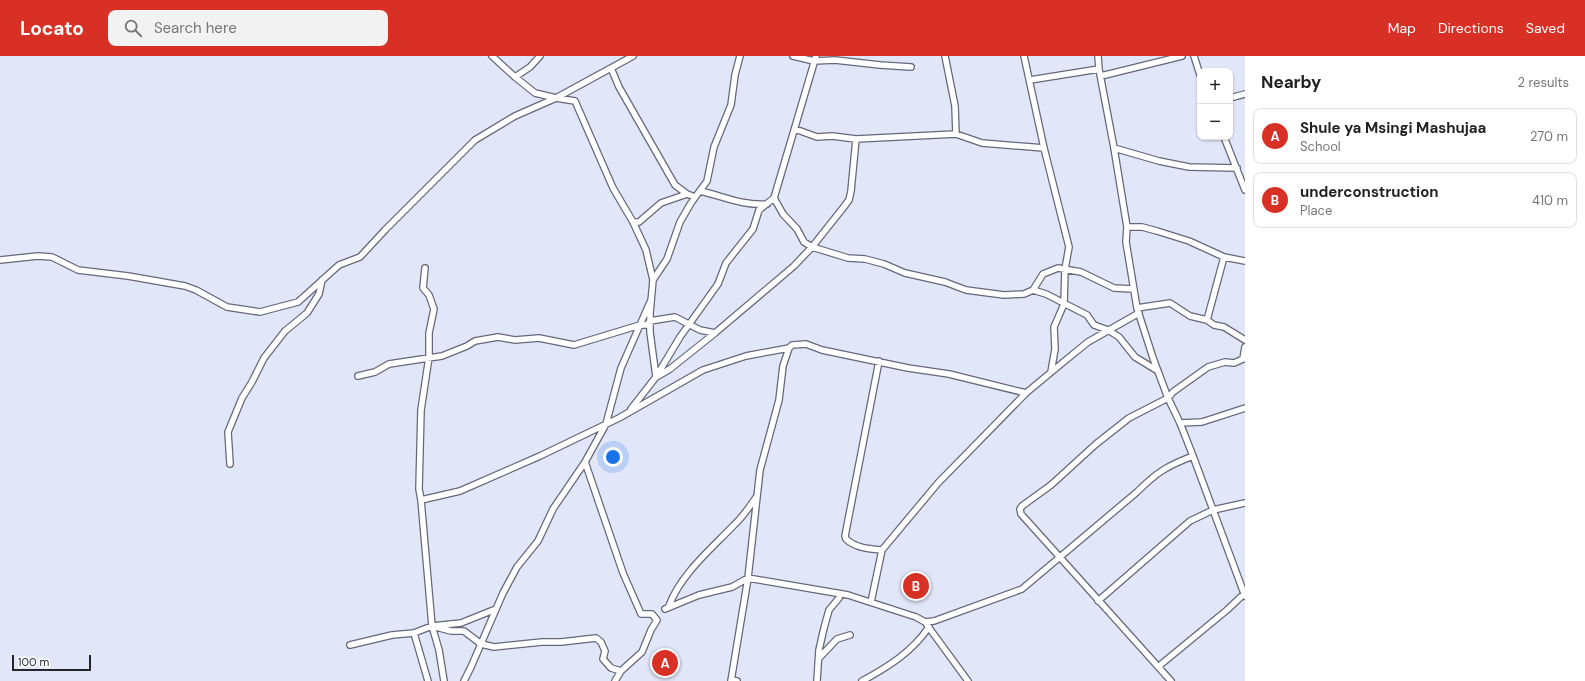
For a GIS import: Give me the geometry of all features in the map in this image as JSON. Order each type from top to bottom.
[{"type":"street","points":[[492,56],[515,78],[536,93],[575,102],[613,188],[633,222],[646,250],[654,280],[650,321],[656,377]]},
{"type":"street","points":[[515,78],[530,67],[540,56]]},
{"type":"street","points":[[0,260],[38,256],[52,257],[78,270],[128,276],[185,286],[196,290],[227,307],[260,312],[298,302],[338,265],[360,257],[385,230],[476,140],[515,116],[556,98],[633,56]]},
{"type":"street","points":[[654,280],[667,259],[680,222],[690,203],[707,181],[714,146],[731,105],[735,75],[740,56]]},
{"type":"street","points":[[793,56],[911,67]]},
{"type":"street","points":[[945,56],[955,106],[956,134]]},
{"type":"street","points":[[1024,56],[1044,148],[1069,247],[1065,269],[1064,304],[1054,327],[1055,348],[1051,372]]},
{"type":"street","points":[[1098,56],[1127,227],[1126,242],[1133,289],[1138,310],[1168,398],[1193,456],[1244,595],[1159,666]]},
{"type":"street","points":[[1101,76],[1182,56]]},
{"type":"street","points":[[1194,56],[1198,68]]},
{"type":"street","points":[[628,412],[656,377],[689,324],[718,284],[726,263],[753,229],[760,210],[774,198],[815,58]]},
{"type":"street","points":[[611,68],[622,93],[675,185],[687,194],[695,197]]},
{"type":"street","points":[[1030,80],[1099,69]]},
{"type":"street","points":[[1233,97],[1245,94]]},
{"type":"street","points":[[795,130],[817,137],[832,136],[856,139],[956,134],[982,143],[1044,148]]},
{"type":"street","points":[[656,377],[670,369],[715,333],[794,266],[812,246],[849,200],[856,139]]},
{"type":"street","points":[[1225,140],[1245,190]]},
{"type":"street","points":[[1114,148],[1159,161],[1189,166],[1237,168]]},
{"type":"street","points":[[700,191],[739,203],[755,205],[767,204]]},
{"type":"street","points":[[633,222],[639,222],[661,203],[687,194]]},
{"type":"street","points":[[774,198],[783,214],[798,229],[804,242],[812,246],[848,258],[865,259],[884,264],[905,273],[944,282],[966,290],[1004,295],[1024,294],[1033,290],[1043,274],[1058,268],[1081,272],[1114,288],[1133,289]]},
{"type":"street","points":[[1127,227],[1142,227],[1156,231],[1189,241],[1224,256],[1245,261]]},
{"type":"street","points":[[1207,320],[1224,256]]},
{"type":"street","points":[[425,268],[423,288],[429,295],[434,309],[429,333],[429,357],[421,410],[419,489],[432,626],[444,681]]},
{"type":"street","points":[[230,464],[228,432],[242,398],[264,358],[285,331],[307,314],[319,294],[323,279]]},
{"type":"street","points":[[1033,290],[1046,294],[1087,315],[1094,325],[1108,330],[1119,337],[1135,357],[1152,369],[1158,371]]},
{"type":"street","points":[[464,681],[496,609],[517,567],[538,541],[553,509],[584,462],[606,424],[621,368],[653,296]]},
{"type":"street","points":[[871,602],[882,550],[938,483],[1026,394],[1088,342],[1138,310],[1170,303],[1190,316],[1207,320],[1224,327],[1245,340]]},
{"type":"street","points":[[358,376],[375,372],[389,364],[442,356],[467,346],[475,341],[498,337],[515,340],[539,338],[574,345],[640,324],[647,325],[650,321],[675,317],[700,330],[715,333]]},
{"type":"street","points":[[421,500],[474,485],[540,456],[606,424],[703,370],[746,356],[789,348],[796,344],[806,344],[822,350],[908,368],[949,374],[1026,394]]},
{"type":"street","points":[[1171,681],[1021,514],[1020,508],[1051,485],[1096,444],[1129,418],[1168,398],[1173,392],[1208,367],[1225,362],[1234,363],[1243,359],[1245,347]]},
{"type":"street","points":[[733,681],[748,578],[760,470],[779,400],[784,366],[789,348]]},
{"type":"street","points":[[879,361],[846,539],[854,545],[868,549],[882,550]]},
{"type":"street","points":[[1180,423],[1202,422],[1245,408]]},
{"type":"street","points":[[757,496],[735,524],[709,549],[673,594],[667,607],[699,595],[732,586],[748,578],[848,595],[925,622],[934,621],[1022,589],[1137,492],[1151,478],[1170,464],[1193,456]]},
{"type":"street","points":[[584,462],[622,573],[641,614],[652,614],[657,620],[642,652],[621,671],[615,681]]},
{"type":"street","points":[[1098,601],[1134,572],[1185,525],[1212,510],[1245,504]]},
{"type":"street","points":[[818,681],[819,650],[829,610],[839,598]]},
{"type":"street","points":[[350,645],[392,635],[414,633],[432,626],[461,623],[496,609]]},
{"type":"street","points":[[925,622],[968,681]]},
{"type":"street","points":[[432,626],[451,631],[464,631],[481,644],[494,647],[596,638],[601,642],[605,651],[603,659],[611,668],[621,671]]},
{"type":"street","points":[[862,681],[902,657],[921,639],[929,627]]},
{"type":"street","points":[[414,633],[428,681]]},
{"type":"street","points":[[819,658],[838,639],[850,635]]},
{"type":"place","name":"underconstruction","points":[[916,586]]},
{"type":"place","name":"Shule ya Msingi Mashujaa","points":[[665,663]]}]
